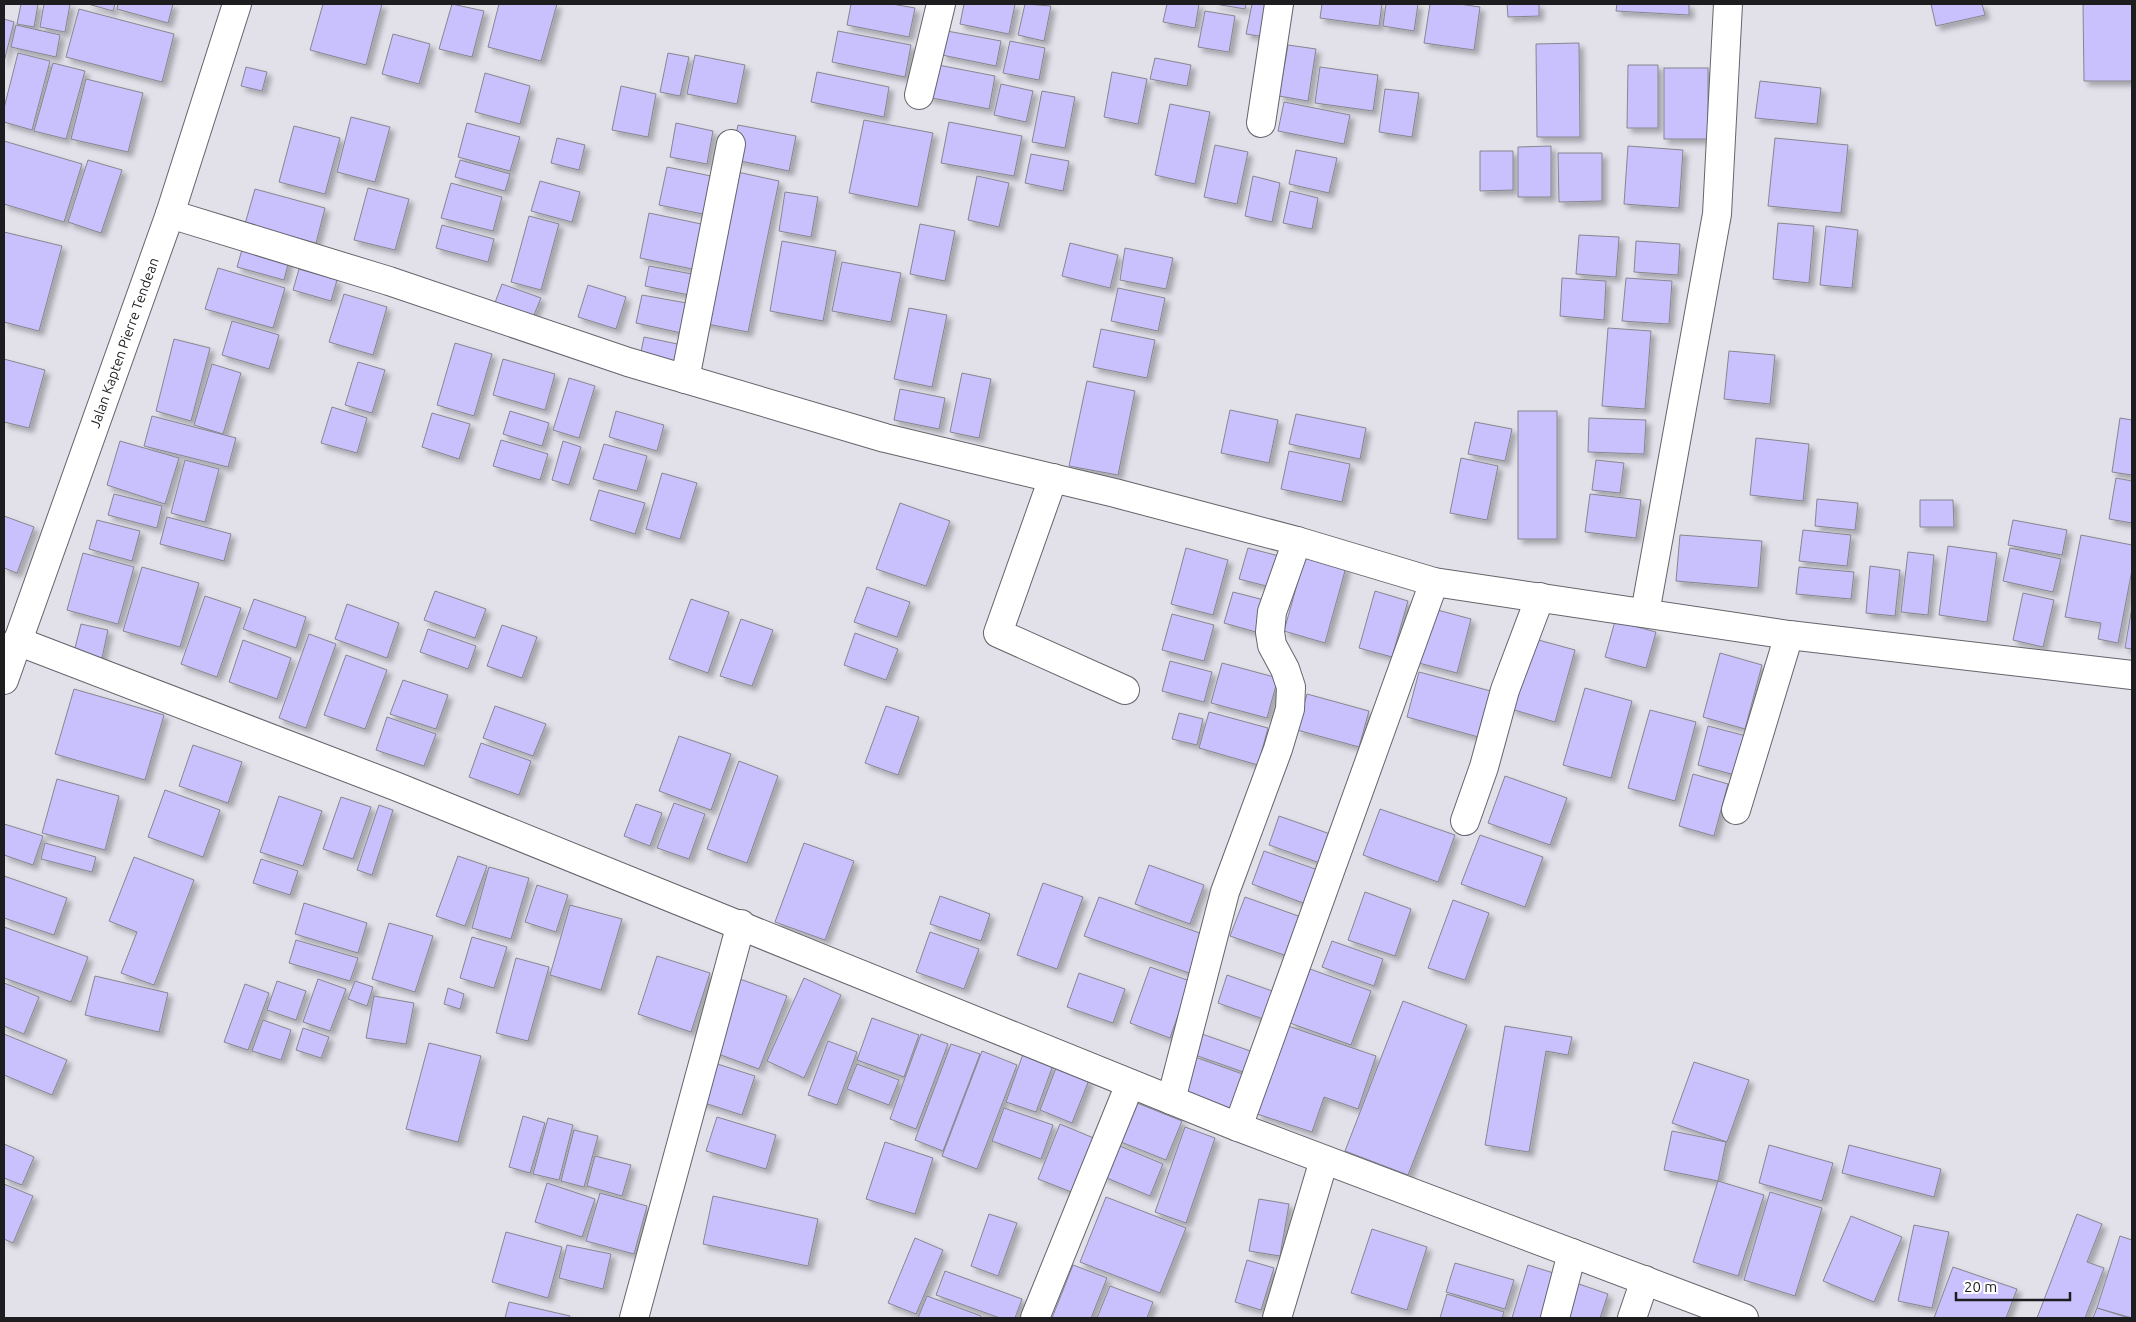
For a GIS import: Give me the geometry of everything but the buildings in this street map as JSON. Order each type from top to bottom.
[{"type":"street","name":"Jalan Kapten Pierre Tendean","points":[[4,680],[170,214],[237,4]]},
{"type":"street","points":[[919,95],[941,4]]},
{"type":"street","points":[[1261,123],[1279,4]]},
{"type":"street","points":[[1645,613],[1717,214],[1728,4]]},
{"type":"street","points":[[685,379],[731,144]]},
{"type":"street","points":[[170,214],[390,281],[628,362],[885,438],[1054,478],[1297,541],[1434,582],[1789,635],[2132,675]]},
{"type":"street","points":[[1054,478],[998,633],[1125,690]]},
{"type":"street","points":[[1171,1100],[1225,892],[1278,749],[1290,709],[1291,687],[1285,668],[1272,645],[1270,632],[1272,612],[1297,541]]},
{"type":"street","points":[[1238,1127],[1434,582]]},
{"type":"street","points":[[1465,821],[1484,767],[1505,690],[1540,597]]},
{"type":"street","points":[[1736,810],[1789,635]]},
{"type":"street","points":[[17,641],[395,786],[741,924],[1238,1127],[1744,1318]]},
{"type":"street","points":[[634,1318],[741,924]]},
{"type":"street","points":[[1035,1318],[1130,1084]]},
{"type":"street","points":[[1277,1318],[1324,1160]]},
{"type":"street","points":[[1555,1318],[1572,1253]]},
{"type":"street","points":[[1632,1318],[1645,1280]]}]
